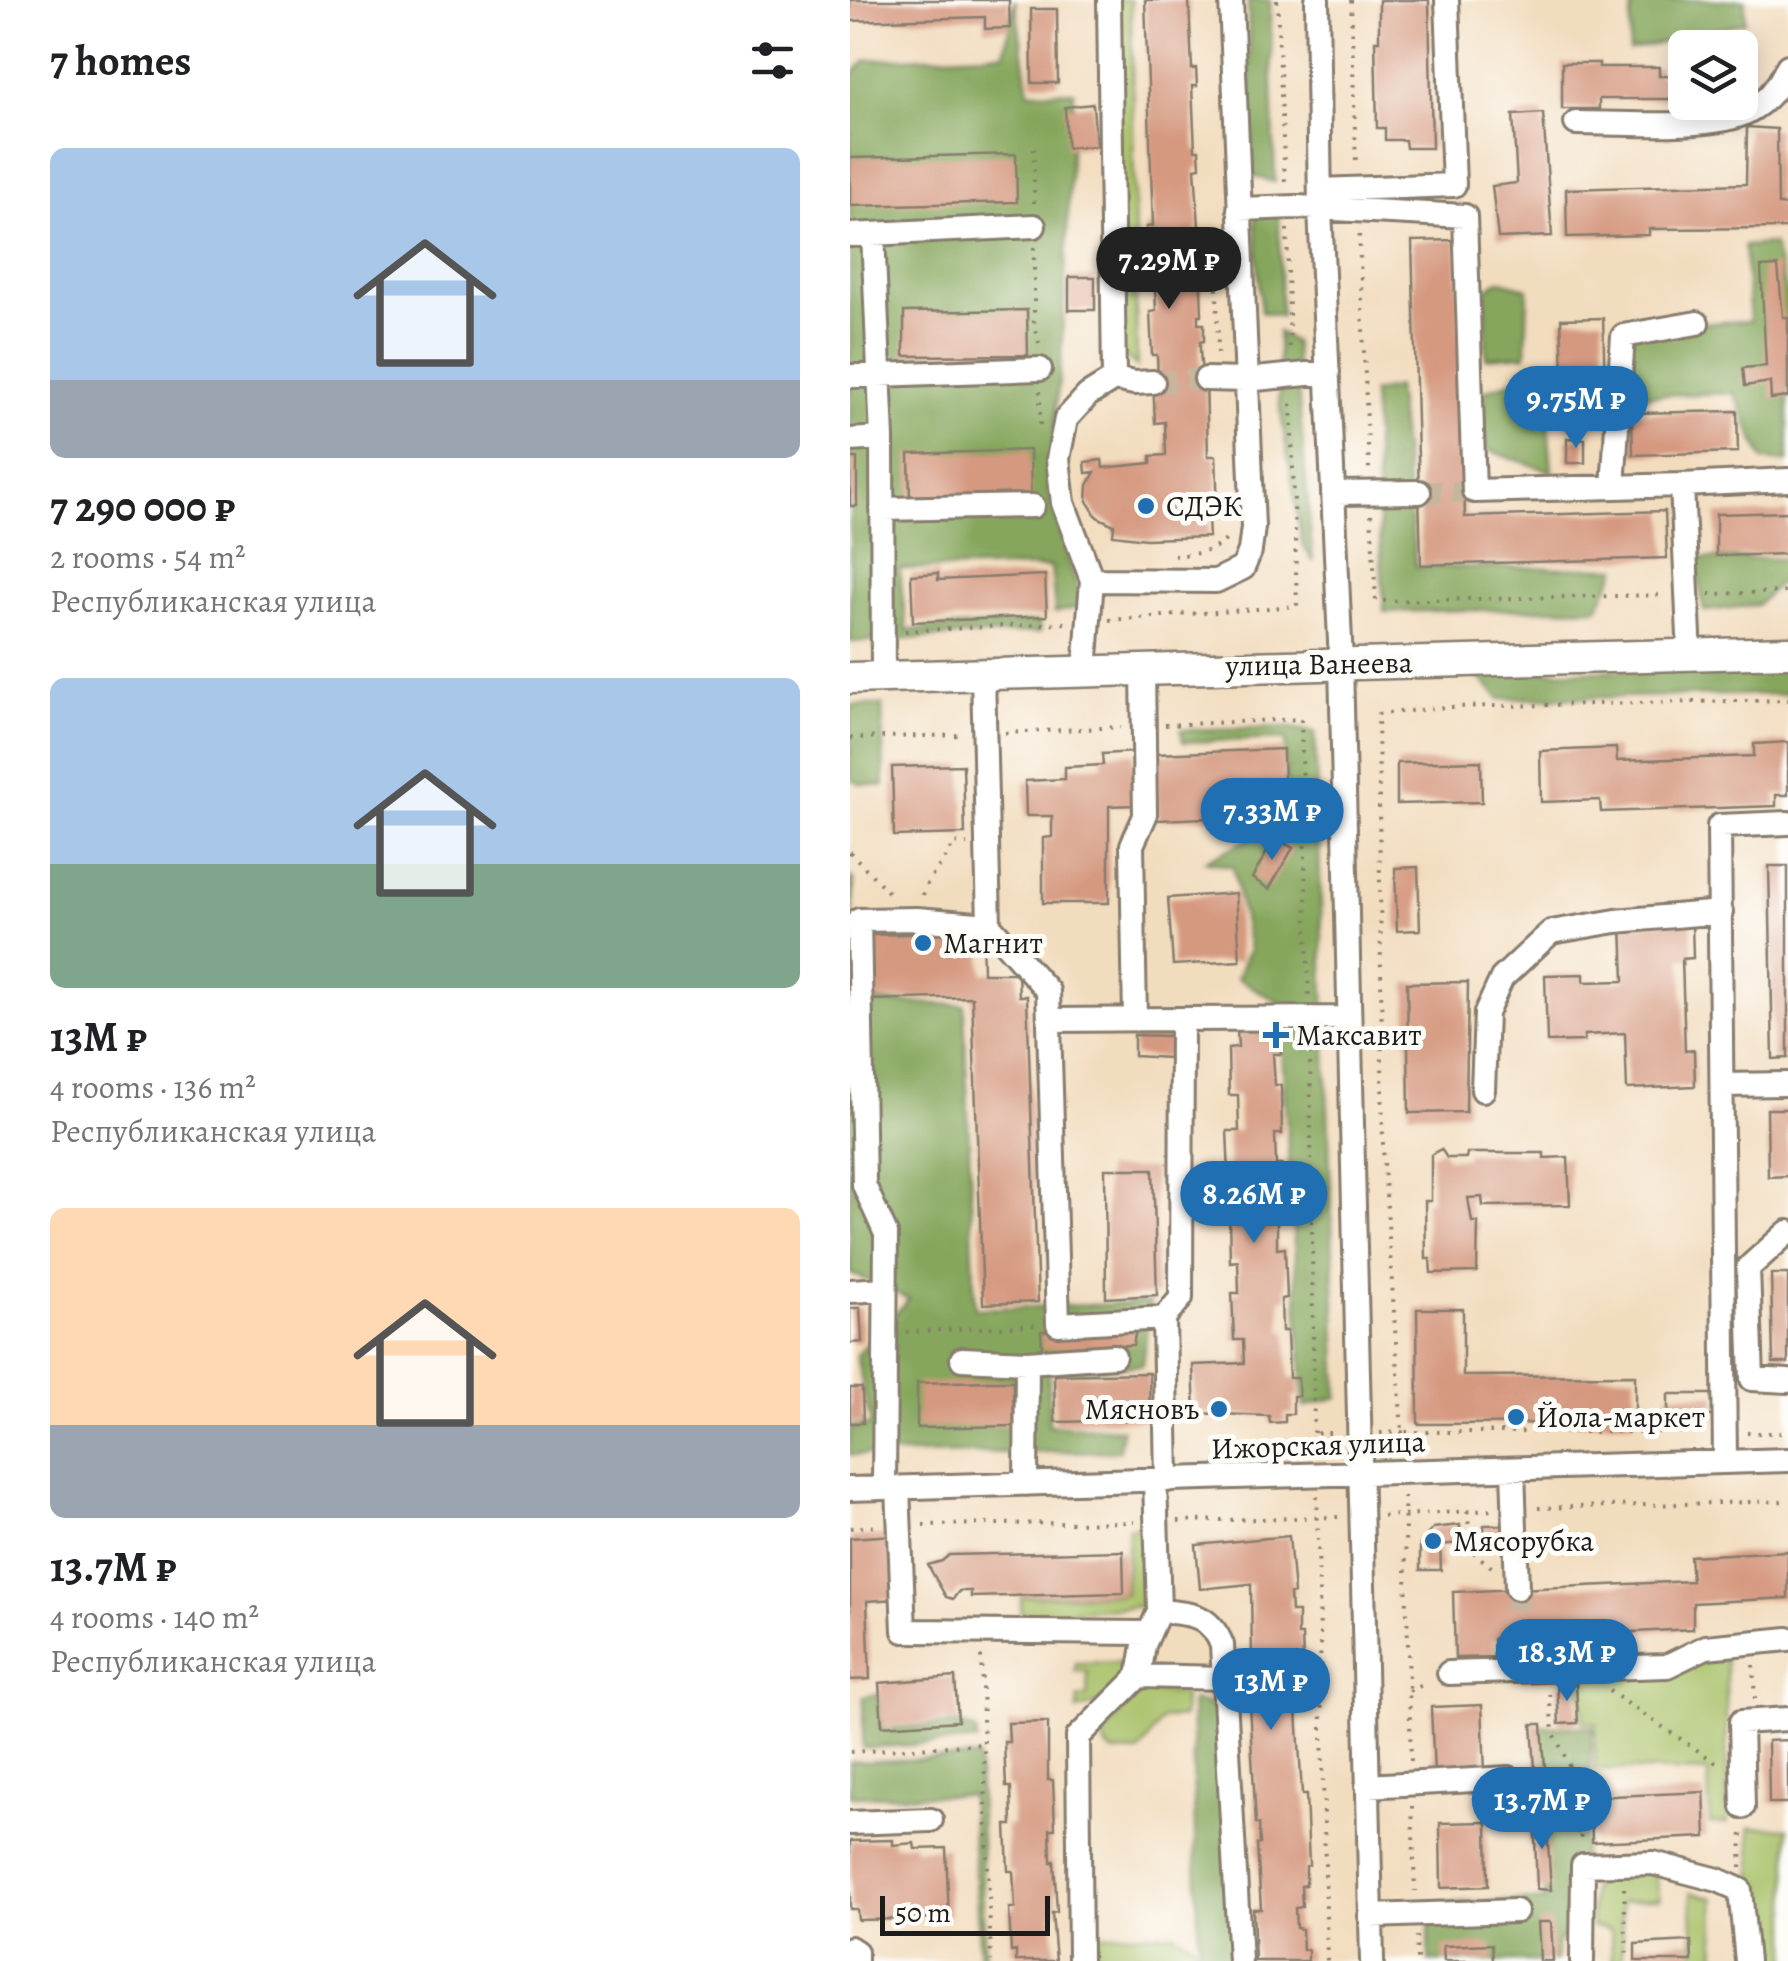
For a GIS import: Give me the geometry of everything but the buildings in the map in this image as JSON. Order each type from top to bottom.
[{"type":"main road","name":"улица Ванеева","points":[[850,678],[1788,652]]},
{"type":"street","points":[[1109,0],[1114,379]]},
{"type":"street","points":[[1092,580],[1216,581],[1243,568],[1250,551],[1253,527],[1246,380],[1227,211],[1231,0]]},
{"type":"street","points":[[1317,0],[1320,199],[1341,663],[1372,1961]]},
{"type":"street","points":[[1357,200],[1454,185],[1447,0]]},
{"type":"street","points":[[1576,123],[1693,123],[1745,114],[1776,90],[1788,66]]},
{"type":"street","points":[[1227,211],[1286,208],[1320,199],[1357,200],[1465,216],[1469,492],[1788,480]]},
{"type":"street","points":[[883,676],[880,374],[862,234],[1034,226]]},
{"type":"street","points":[[1613,487],[1622,336],[1696,323]]},
{"type":"street","points":[[850,376],[1040,369]]},
{"type":"street","points":[[1213,379],[1246,380],[1328,372]]},
{"type":"street","points":[[1085,670],[1092,580],[1063,503],[1058,459],[1066,419],[1088,395],[1114,379],[1153,382]]},
{"type":"street","points":[[850,440],[882,438]]},
{"type":"street","points":[[1682,485],[1690,656]]},
{"type":"street","points":[[1333,493],[1419,492]]},
{"type":"street","points":[[882,510],[1033,506]]},
{"type":"street","points":[[1135,1020],[1132,845],[1146,816],[1143,668]]},
{"type":"street","points":[[983,674],[989,924],[1048,991],[1058,1324],[1164,1318]]},
{"type":"street","points":[[1725,1462],[1719,826],[1788,824]]},
{"type":"street","points":[[1483,1090],[1486,1013],[1502,978],[1551,932],[1616,921],[1721,912]]},
{"type":"street","points":[[989,924],[859,920],[855,972],[856,1140],[864,1185],[886,1234],[884,1289],[891,1488],[899,1526],[904,1631],[1149,1633]]},
{"type":"street","points":[[1049,1020],[1349,1018]]},
{"type":"street","points":[[1080,1961],[1078,1738],[1139,1676],[1149,1633],[1159,1611],[1156,1522],[1161,1480],[1164,1318],[1181,1298],[1182,1019]]},
{"type":"street","points":[[1722,1085],[1788,1084]]},
{"type":"street","points":[[1788,1232],[1748,1268],[1752,1380],[1788,1382]]},
{"type":"street","points":[[850,1291],[884,1289]]},
{"type":"street","points":[[962,1359],[1027,1362],[1114,1356]]},
{"type":"street","points":[[1026,1484],[1027,1362]]},
{"type":"street","name":"Ижорская улица","points":[[850,1489],[1788,1460]]},
{"type":"street","points":[[1512,1469],[1518,1588]]},
{"type":"street","points":[[1159,1611],[1194,1614],[1215,1628],[1222,1645],[1240,1961]]},
{"type":"street","points":[[1519,1637],[1519,1669]]},
{"type":"street","points":[[1449,1673],[1667,1666],[1706,1647],[1788,1640]]},
{"type":"street","points":[[1139,1676],[1224,1678]]},
{"type":"street","points":[[1742,1808],[1741,1722],[1788,1718]]},
{"type":"street","points":[[1367,1786],[1510,1778]]},
{"type":"street","points":[[850,1823],[931,1820]]},
{"type":"street","points":[[1582,1961],[1582,1865],[1653,1862],[1740,1890],[1746,1961]]},
{"type":"street","points":[[1370,1916],[1516,1911]]},
{"type":"path","points":[[1277,0],[1297,606]]},
{"type":"path","points":[[1351,0],[1376,601],[1788,592]]},
{"type":"path","points":[[1034,142],[1034,321],[1040,343],[1040,428]]},
{"type":"path","points":[[1213,379],[1227,211]]},
{"type":"path","points":[[1166,557],[1199,554],[1223,544],[1236,526]]},
{"type":"path","points":[[850,738],[1301,719],[1327,1961]]},
{"type":"path","points":[[917,919],[925,886],[947,860],[953,843],[986,846]]},
{"type":"path","points":[[850,852],[917,919]]},
{"type":"path","points":[[886,1333],[1058,1324]]},
{"type":"path","points":[[1314,1432],[1402,1432],[1417,1961]]},
{"type":"path","points":[[1724,1432],[1788,1434]]},
{"type":"path","points":[[850,1528],[1317,1518],[1788,1500]]},
{"type":"path","points":[[1467,1511],[1472,1552],[1518,1588]]},
{"type":"path","points":[[980,1632],[991,1961]]},
{"type":"path","points":[[1575,1668],[1742,1780]]},
{"type":"path","points":[[1546,1669],[1553,1731],[1578,1784],[1582,1865]]},
{"type":"path","points":[[850,1752],[984,1744]]},
{"type":"path","points":[[1740,1890],[1742,1808]]},
{"type":"path","points":[[1623,1864],[1627,1961]]},
{"type":"green space","points":[[1015,0],[1029,92],[1074,91],[1061,360],[1048,490],[1083,606],[1055,613],[1051,567],[899,569],[907,630],[1039,622],[1040,632],[850,642],[850,77],[866,60],[1004,53]]},
{"type":"green space","points":[[1114,0],[1131,0],[1137,367],[1120,350]]},
{"type":"green space","points":[[1248,0],[1270,0],[1275,182],[1253,176]]},
{"type":"green space","points":[[1632,0],[1745,0],[1745,22],[1713,30],[1668,30],[1668,41],[1629,51]]},
{"type":"green space","points":[[1279,212],[1281,316],[1261,312],[1255,217]]},
{"type":"green space","points":[[1773,244],[1788,298],[1788,462],[1763,460],[1734,393],[1628,396],[1619,326],[1750,321],[1744,246]]},
{"type":"green space","points":[[1499,280],[1528,289],[1526,355],[1486,358],[1485,291]]},
{"type":"green space","points":[[1278,332],[1294,342],[1313,562],[1302,543],[1279,402]]},
{"type":"green space","points":[[1512,381],[1548,423],[1552,472],[1485,449],[1484,391]]},
{"type":"green space","points":[[1396,387],[1416,567],[1617,568],[1598,608],[1384,612],[1372,393]]},
{"type":"green space","points":[[1695,558],[1788,559],[1788,575],[1757,605],[1704,611]]},
{"type":"green space","points":[[1788,667],[1788,694],[1500,699],[1475,673]]},
{"type":"green space","points":[[850,705],[882,705],[884,786],[850,779]]},
{"type":"green space","points":[[1286,727],[1315,732],[1338,1397],[1304,1407],[1279,1003],[1237,978],[1249,949],[1233,867],[1205,861],[1288,819],[1285,739],[1183,742],[1181,730]]},
{"type":"green space","points":[[850,877],[854,880],[851,1001],[964,1005],[975,1309],[1150,1303],[1143,1365],[1049,1372],[1049,1425],[1122,1429],[1119,1451],[850,1455],[850,1427],[871,1425],[856,1355],[909,1299],[850,1273]]},
{"type":"green space","points":[[1143,1527],[1144,1606],[1021,1614],[1021,1597],[1125,1594],[1128,1528]]},
{"type":"green space","points":[[1726,1660],[1727,1823],[1710,1823],[1708,1772],[1594,1769],[1596,1723],[1583,1722],[1581,1676]]},
{"type":"green space","points":[[1132,1662],[1124,1680],[1111,1694],[1077,1710],[1078,1698],[1087,1697],[1088,1672],[1075,1671],[1076,1663]]},
{"type":"green space","points":[[1141,1690],[1184,1694],[1183,1717],[1162,1719],[1139,1753],[1112,1752],[1104,1744],[1105,1732]]},
{"type":"green space","points":[[877,1694],[881,1729],[960,1724],[976,1731],[977,1741],[863,1748],[863,1697]]},
{"type":"green space","points":[[1191,1700],[1216,1707],[1248,1961],[1199,1961]]},
{"type":"green space","points":[[1539,1726],[1593,1727],[1576,1927],[1557,1943],[1556,1961],[1429,1961],[1429,1903],[1545,1900]]},
{"type":"green space","points":[[978,1757],[985,1961],[980,1961],[970,1795],[850,1796],[850,1762]]},
{"type":"green space","points":[[1750,1827],[1788,1828],[1788,1961],[1758,1961]]},
{"type":"green space","points":[[1647,1870],[1656,1878],[1660,1899],[1621,1902],[1623,1961],[1612,1961],[1611,1930],[1591,1926],[1592,1888],[1604,1872]]},
{"type":"green space","points":[[1691,1892],[1714,1898],[1716,1961],[1695,1961]]},
{"type":"green space","points":[[1173,1933],[1194,1944],[1198,1961],[1097,1961],[1097,1934]]},
{"type":"tunnel","points":[[1153,382],[1206,379]]},
{"type":"tunnel","points":[[1419,492],[1464,492]]},
{"type":"tunnel","points":[[1517,1588],[1519,1637]]},
{"type":"place","name":"СДЭК","points":[[1146,506]]},
{"type":"place","name":"Магнит","points":[[923,943]]},
{"type":"place","name":"Максавит","points":[[1276,1035]]},
{"type":"place","name":"Мясновъ","points":[[1219,1409]]},
{"type":"place","name":"Йола-маркет","points":[[1516,1417]]},
{"type":"place","name":"Мясорубка","points":[[1433,1541]]}]
